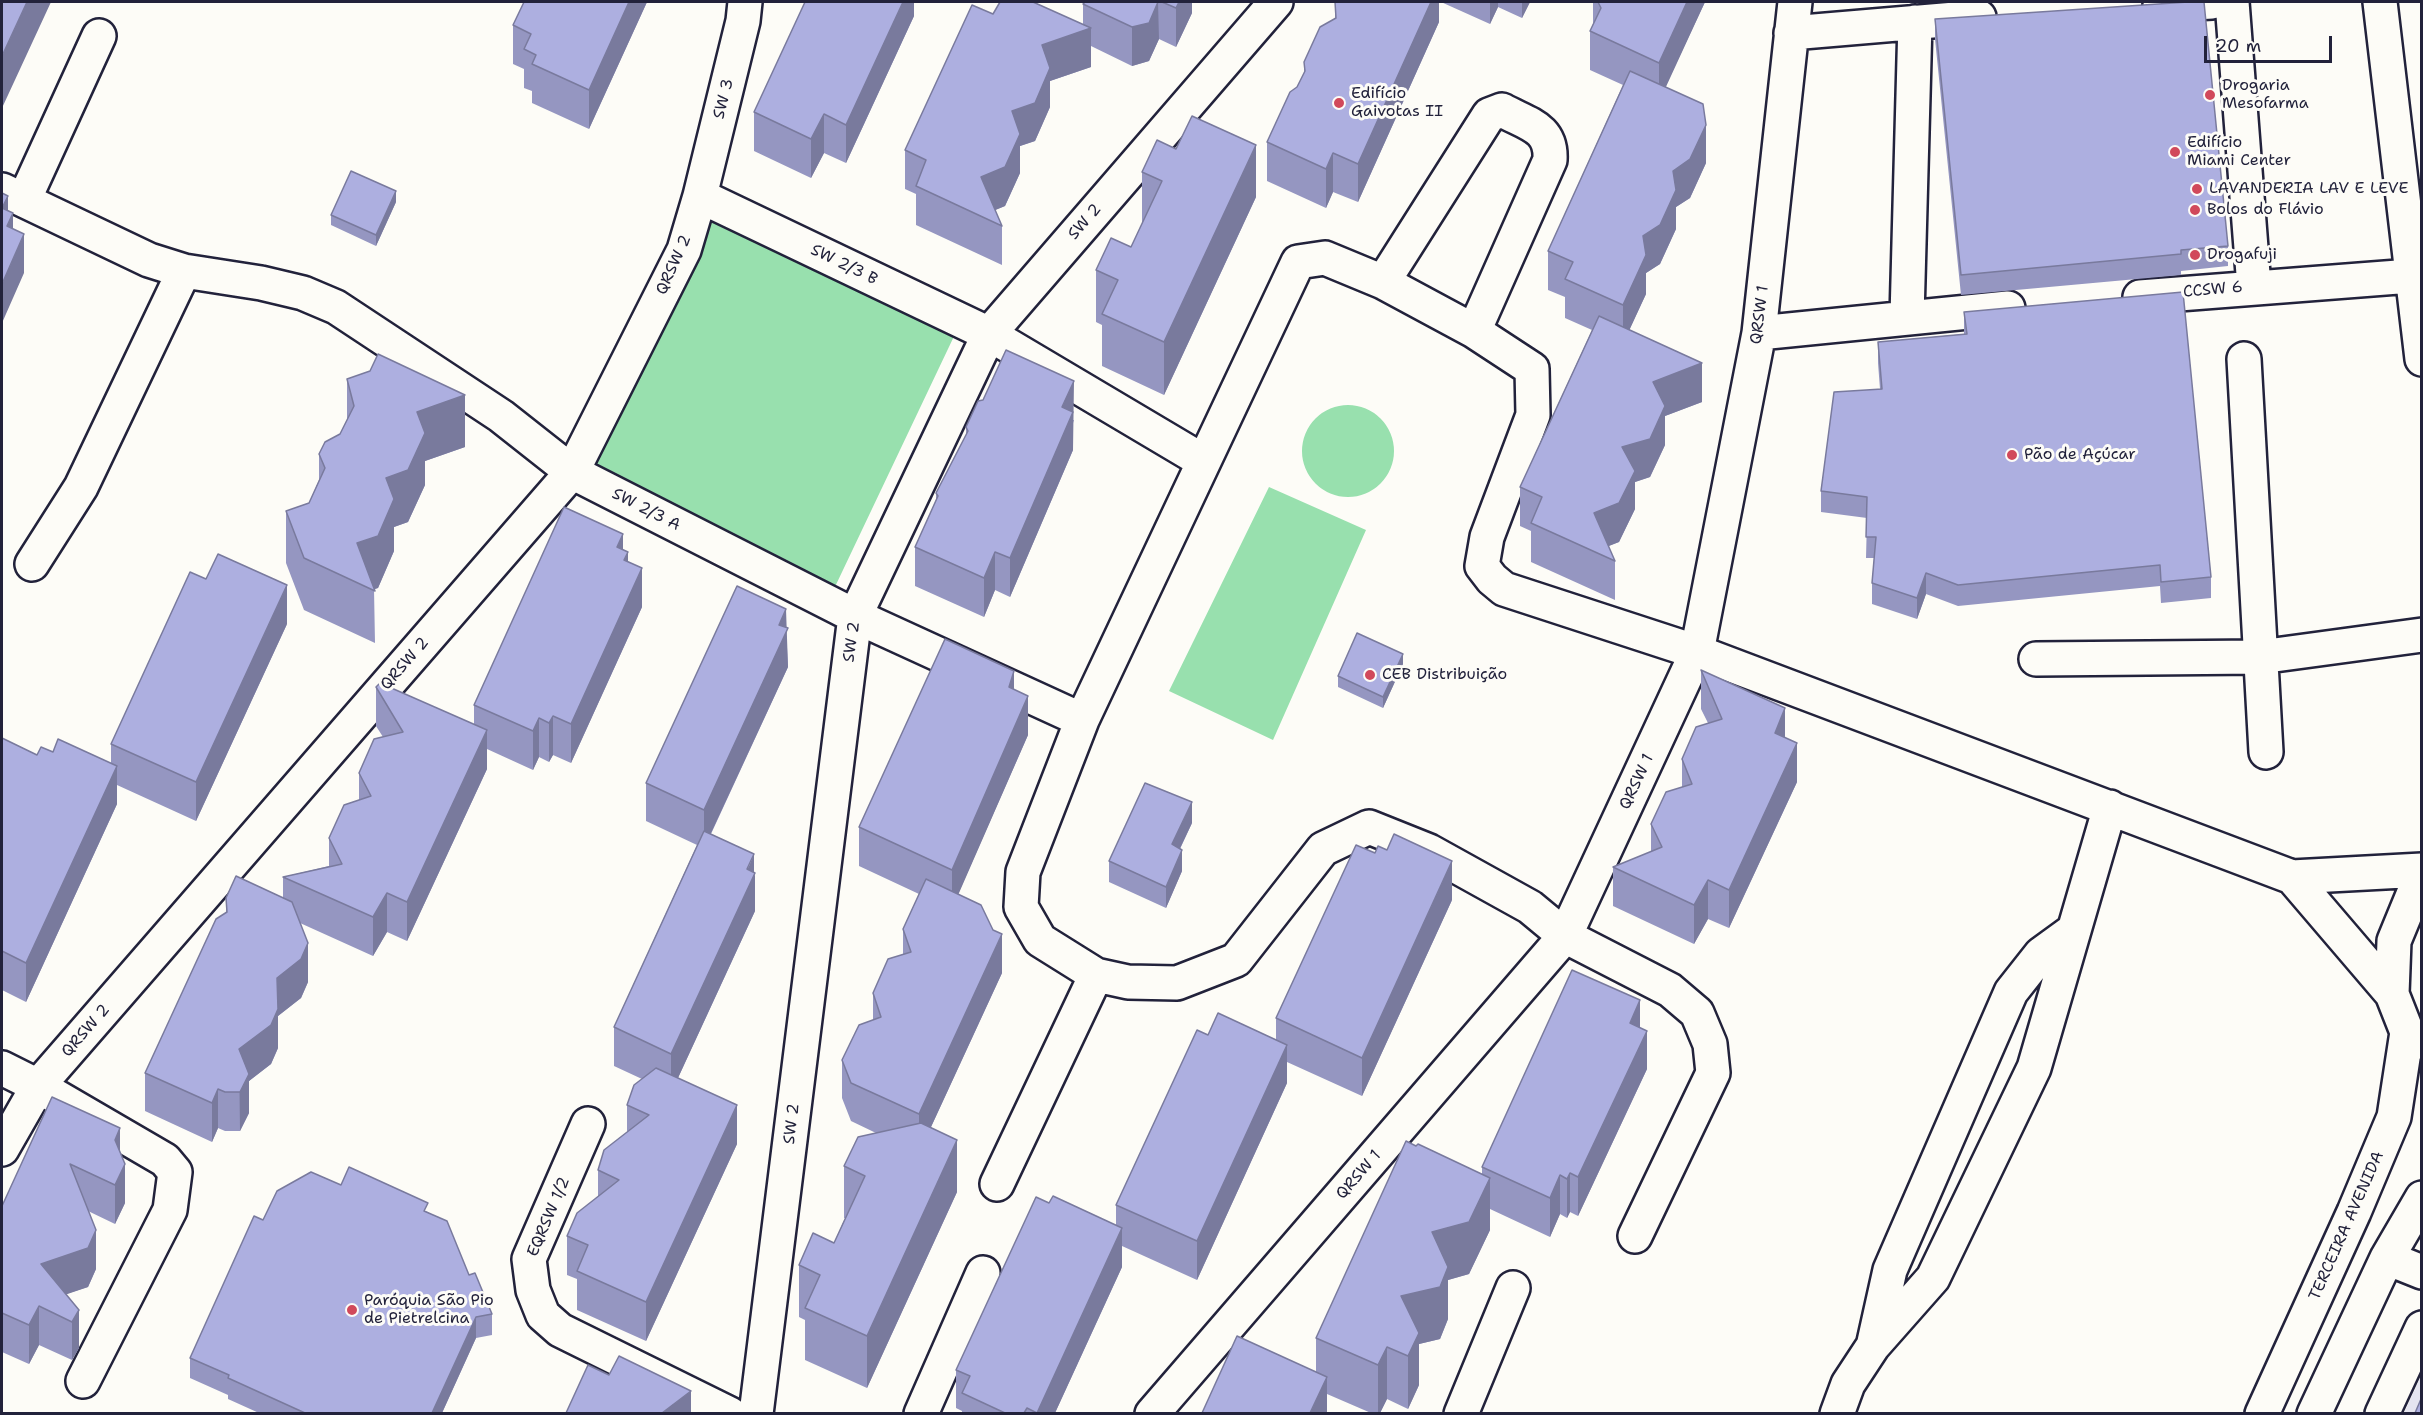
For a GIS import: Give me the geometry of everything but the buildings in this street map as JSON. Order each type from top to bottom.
[{"type":"street","name":"SW 3","points":[[700,196],[743,21],[745,2]]},
{"type":"street","name":"SW 2","points":[[756,1413],[855,616],[988,334],[1276,2]]},
{"type":"street","name":"QRSW 1","points":[[1152,1413],[1565,936],[1697,652],[1759,333],[1795,2]]},
{"type":"street","points":[[2128,7],[2212,2]]},
{"type":"street","points":[[2232,2],[2254,286]]},
{"type":"street","points":[[2380,2],[2421,359]]},
{"type":"street","points":[[1791,33],[2010,15]]},
{"type":"street","points":[[1907,317],[1915,22]]},
{"type":"street","points":[[13,195],[99,36]]},
{"type":"street","points":[[1383,282],[1489,115],[1502,110],[1543,133],[1551,144],[1550,160],[1474,331]]},
{"type":"street","name":"SW 2/3 A","points":[[13,195],[78,229],[149,260],[184,271],[261,283],[303,293],[336,307],[501,416],[572,472],[855,616],[1082,720]]},
{"type":"street","name":"SW 2/3 B","points":[[700,196],[988,334],[1203,460]]},
{"type":"street","name":"QRSW 2","points":[[2,1149],[38,1086],[572,472],[684,250],[700,196]]},
{"type":"street","points":[[1635,1236],[1713,1073],[1710,1044],[1697,1013],[1670,990],[1565,936],[1530,907],[1429,851],[1370,827],[1323,849],[1236,960],[1177,983],[1128,982],[1096,975],[1040,940],[1021,907],[1023,872],[1082,720],[1298,262],[1325,258],[1383,282],[1474,331],[1532,369],[1533,415],[1487,537],[1482,566],[1504,589],[1697,652],[2292,877],[2421,872],[2394,941],[2391,994]]},
{"type":"street","points":[[32,564],[81,487],[184,271]]},
{"type":"street","name":"CCSW 6","points":[[2110,299],[2254,286],[2411,276]]},
{"type":"street","points":[[1759,333],[2038,306]]},
{"type":"street","points":[[2244,359],[2266,752]]},
{"type":"street","points":[[2036,659],[2260,657],[2421,635]]},
{"type":"street","points":[[1837,1413],[1848,1384],[1873,1346],[1933,1278],[2034,1068],[2110,807]]},
{"type":"street","points":[[2292,877],[2391,994],[2414,1037]]},
{"type":"street","points":[[1873,1346],[1890,1270],[2011,992],[2041,954],[2074,930]]},
{"type":"street","points":[[997,1184],[1096,975]]},
{"type":"street","name":"TERCEIRA AVENIDA","points":[[2262,1413],[2354,1212],[2394,1117],[2414,1037]]},
{"type":"street","points":[[2,1068],[38,1086],[165,1160],[175,1173],[170,1210],[83,1381]]},
{"type":"street","name":"EQRSW 1/2","points":[[588,1124],[529,1259],[533,1290],[543,1315],[560,1330],[730,1413]]},
{"type":"street","points":[[2314,1413],[2387,1258],[2421,1198]]},
{"type":"street","points":[[2387,1258],[2421,1272]]},
{"type":"street","points":[[921,1413],[983,1273]]},
{"type":"street","points":[[1461,1413],[1513,1288]]},
{"type":"street","points":[[2382,1413],[2421,1328]]},
{"type":"shaded area","points":[[2421,1376],[2421,1413],[2404,1413]]},
{"type":"green space","points":[[710,212],[957,330],[833,591],[585,469]]},
{"type":"green space","points":[[1348,405],[1366,409],[1380,419],[1390,433],[1394,451],[1390,469],[1380,483],[1366,493],[1348,497],[1330,493],[1316,483],[1306,469],[1302,451],[1306,433],[1316,419],[1330,409]]},
{"type":"green space","points":[[1269,487],[1366,530],[1273,740],[1169,691]]},
{"type":"place","name":"Drogaria Mesofarma","points":[[2210,95]]},
{"type":"place","name":"Edifício Gaivotas II","points":[[1339,103]]},
{"type":"place","name":"Edifício Miami Center","points":[[2175,152]]},
{"type":"place","name":"LAVANDERIA LAV E LEVE","points":[[2197,189]]},
{"type":"place","name":"Bolos do Flávio","points":[[2195,210]]},
{"type":"place","name":"Drogafuji","points":[[2195,255]]},
{"type":"place","name":"Pão de Açúcar","points":[[2012,455]]},
{"type":"place","name":"CEB Distribuição","points":[[1370,675]]},
{"type":"place","name":"Paróquia São Pio de Pietrelcina","points":[[352,1310]]}]
